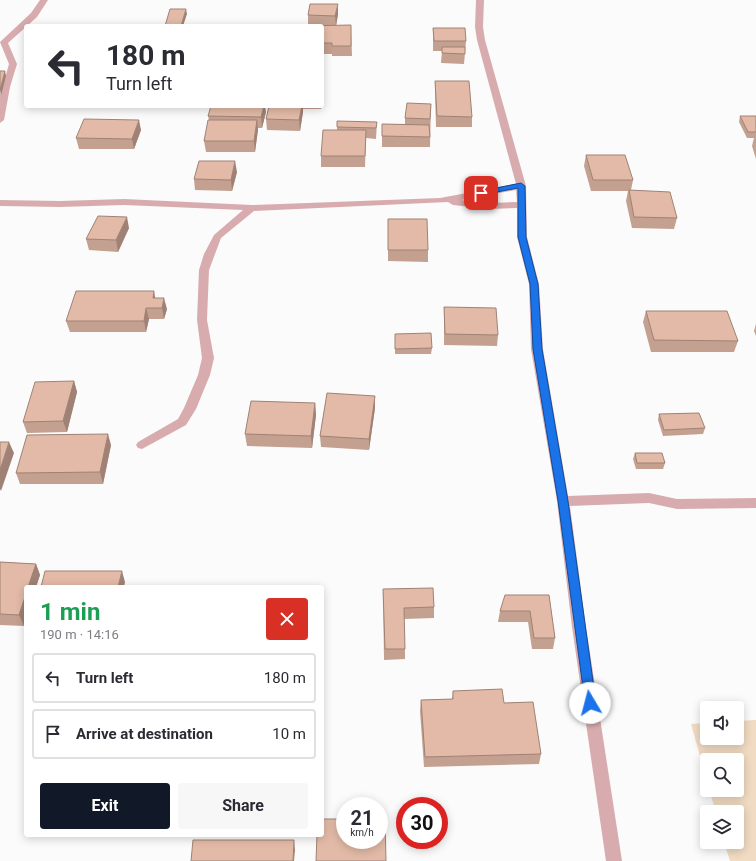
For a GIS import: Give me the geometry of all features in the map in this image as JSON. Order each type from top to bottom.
[{"type":"street","points":[[0,120],[9,77],[13,67],[11,54],[4,47],[4,42],[34,15],[44,0]]},
{"type":"street","points":[[480,0],[479,27],[481,40],[521,186],[522,237],[534,284],[537,349],[563,501],[579,627],[614,861]]},
{"type":"street","points":[[0,203],[60,204],[124,202],[252,208],[440,200],[521,186]]},
{"type":"street","points":[[440,200],[490,206],[522,205]]},
{"type":"street","points":[[142,445],[182,422],[190,409],[201,382],[208,358],[202,320],[204,270],[207,259],[217,237],[252,208]]},
{"type":"street","points":[[563,501],[649,498],[677,504],[756,503]]},
{"type":"shaded area","points":[[756,720],[756,861],[730,861],[726,849],[744,849],[744,805],[714,805],[711,797],[744,797],[744,753],[700,753],[700,756],[691,724],[700,723],[700,745],[744,745],[744,721]]},
{"type":"building","points":[[310,4],[338,4],[335,16],[308,15]]},
{"type":"building","points":[[170,9],[186,9],[182,24],[166,24]]},
{"type":"building","points":[[351,25],[351,46],[332,46],[332,43],[324,43],[324,26]]},
{"type":"building","points":[[433,28],[465,28],[466,41],[434,41]]},
{"type":"building","points":[[442,47],[465,47],[465,54],[442,53]]},
{"type":"building","points":[[0,71],[5,71],[0,90]]},
{"type":"building","points":[[435,81],[469,81],[472,117],[437,116]]},
{"type":"building","points":[[407,103],[431,104],[430,119],[405,118]]},
{"type":"building","points":[[210,108],[263,108],[261,117],[208,116]]},
{"type":"building","points":[[269,108],[302,108],[299,120],[266,119]]},
{"type":"building","points":[[740,116],[756,116],[756,132],[748,132]]},
{"type":"building","points":[[84,119],[139,120],[132,139],[76,138]]},
{"type":"building","points":[[208,120],[257,120],[254,141],[204,141]]},
{"type":"building","points":[[337,121],[377,122],[376,128],[337,127]]},
{"type":"building","points":[[382,124],[429,125],[430,137],[382,136]]},
{"type":"building","points":[[323,130],[366,130],[365,156],[321,156]]},
{"type":"building","points":[[586,155],[625,155],[633,180],[593,180]]},
{"type":"building","points":[[199,161],[235,161],[231,180],[194,179]]},
{"type":"building","points":[[629,190],[670,192],[677,218],[634,217]]},
{"type":"building","points":[[98,216],[127,217],[116,240],[86,239]]},
{"type":"building","points":[[388,219],[427,219],[428,250],[388,250]]},
{"type":"building","points":[[76,291],[154,291],[153,298],[164,298],[162,308],[146,308],[144,321],[66,321]]},
{"type":"building","points":[[444,307],[496,308],[498,335],[445,334]]},
{"type":"building","points":[[646,311],[727,311],[738,341],[654,340]]},
{"type":"building","points":[[431,333],[432,348],[395,349],[395,334]]},
{"type":"building","points":[[74,381],[63,421],[23,422],[35,382]]},
{"type":"building","points":[[327,393],[375,396],[369,439],[320,436]]},
{"type":"building","points":[[251,401],[315,403],[311,436],[245,434]]},
{"type":"building","points":[[699,413],[705,428],[664,430],[659,414]]},
{"type":"building","points":[[108,434],[100,472],[16,473],[27,435]]},
{"type":"building","points":[[0,442],[9,442],[0,470]]},
{"type":"building","points":[[635,453],[662,453],[665,463],[637,463]]},
{"type":"building","points":[[0,562],[36,564],[29,585],[24,585],[24,600],[19,615],[0,614]]},
{"type":"building","points":[[45,571],[122,571],[118,585],[42,585]]},
{"type":"building","points":[[433,588],[434,607],[404,608],[405,649],[385,649],[383,589]]},
{"type":"building","points":[[505,595],[549,595],[555,638],[534,638],[530,611],[500,611]]},
{"type":"building","points":[[502,689],[504,703],[533,702],[541,754],[425,757],[421,700],[453,699],[453,691]]},
{"type":"building","points":[[324,819],[336,819],[336,849],[386,849],[386,861],[316,861],[317,837],[324,837]]},
{"type":"building","points":[[193,840],[294,840],[293,861],[191,861]]},
{"type":"route","points":[[481,193],[521,186],[522,237],[534,284],[537,349],[563,501],[590,703]]}]
